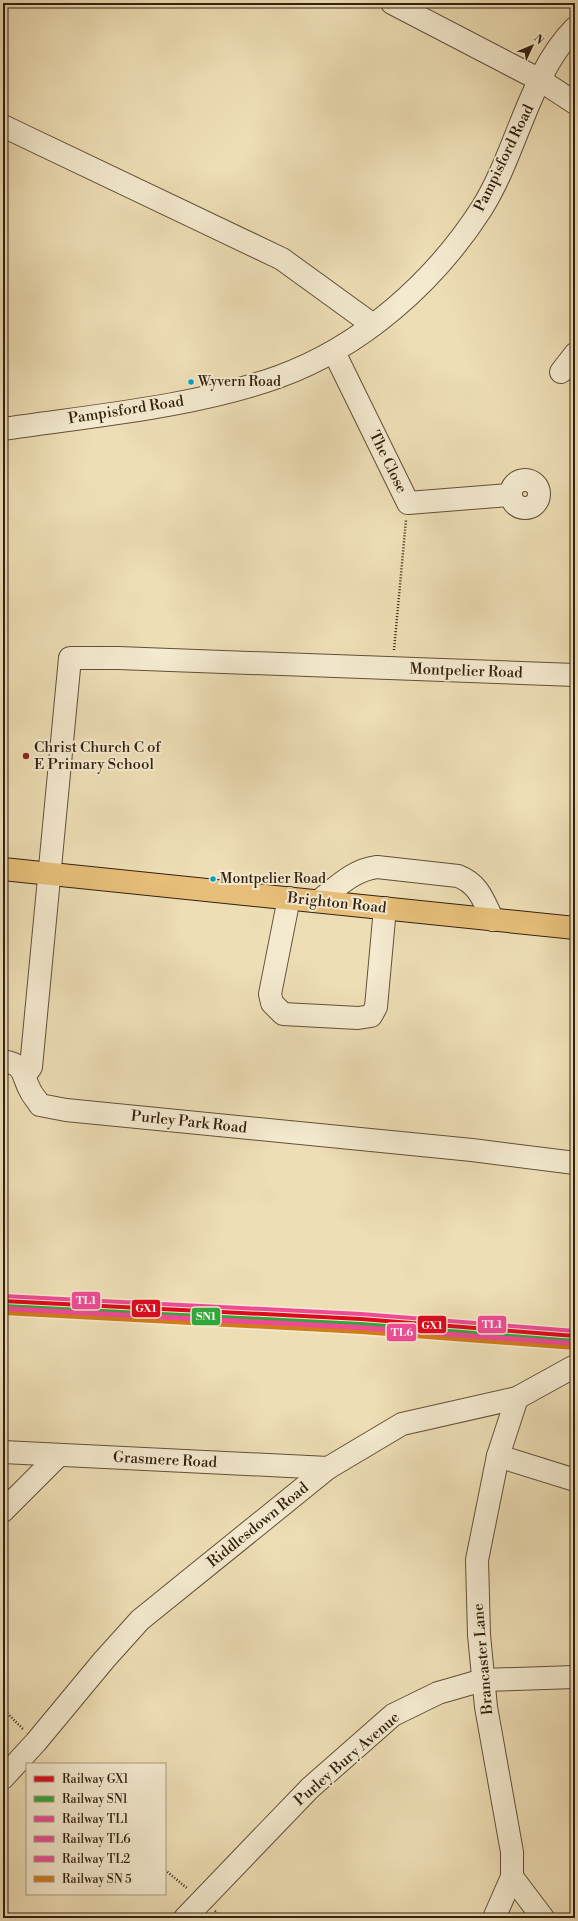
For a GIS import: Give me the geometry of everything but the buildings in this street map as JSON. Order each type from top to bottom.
[{"type":"main road","name":"Brighton Road","points":[[3,869],[575,928]]},
{"type":"street","points":[[392,3],[540,80],[575,103]]},
{"type":"street","name":"Pampisford Road","points":[[3,429],[139,408],[210,395],[278,377],[334,352],[373,325],[406,298],[433,270],[474,220],[491,193],[506,162],[540,80],[556,49],[575,28]]},
{"type":"street","points":[[3,126],[282,259],[373,325]]},
{"type":"street","name":"The Close","points":[[334,352],[408,503],[509,495]]},
{"type":"street","points":[[561,372],[575,354]]},
{"type":"street","name":"Montpelier Road","points":[[48,873],[70,658],[118,658],[575,675]]},
{"type":"street","points":[[319,901],[352,875],[367,868],[377,867],[443,874],[458,876],[476,886],[494,920]]},
{"type":"street","points":[[3,1061],[16,1065],[26,1075],[31,1067],[48,873]]},
{"type":"street","points":[[289,898],[270,994],[272,1003],[283,1014],[358,1018],[370,1016],[376,1007],[385,908]]},
{"type":"street","name":"Purley Park Road","points":[[26,1075],[30,1091],[40,1105],[66,1110],[472,1150],[575,1163]]},
{"type":"street","name":"Riddlesdown Road","points":[[3,1778],[36,1742],[104,1660],[140,1620],[328,1468],[402,1424],[517,1398],[575,1366]]},
{"type":"street","name":"Brancaster Lane","points":[[494,1918],[512,1877],[512,1852],[486,1707],[479,1635],[478,1560],[498,1456],[517,1398]]},
{"type":"street","name":"Grasmere Road","points":[[3,1452],[328,1468]]},
{"type":"street","points":[[3,1511],[59,1455]]},
{"type":"street","points":[[498,1456],[575,1480]]},
{"type":"street","name":"Purley Bury Avenue","points":[[185,1918],[310,1788],[393,1715],[438,1693],[483,1680],[575,1677]]},
{"type":"street","points":[[512,1877],[543,1918]]},
{"type":"path","points":[[393,669],[408,503]]},
{"type":"path","points":[[3,1709],[8,1714]]},
{"type":"path","points":[[166,1871],[202,1900]]},
{"type":"rail line","name":"TL1","points":[[3,1296],[361,1314],[575,1331]]},
{"type":"rail line","name":"GX1","points":[[3,1301],[361,1319],[575,1336]]},
{"type":"rail line","name":"SN1","points":[[3,1306],[361,1324],[575,1341]]},
{"type":"rail line","name":"TL2","points":[[3,1308],[361,1327],[575,1343]]},
{"type":"rail line","name":"TL6","points":[[3,1311],[360,1329],[574,1346]]},
{"type":"transit line","points":[[3,1313],[361,1332],[575,1348]]},
{"type":"place","name":"Wyvern Road","points":[[191,382]]},
{"type":"place","name":"Christ Church C of E Primary School","points":[[26,756]]},
{"type":"place","name":"Montpelier Road","points":[[213,879]]}]
